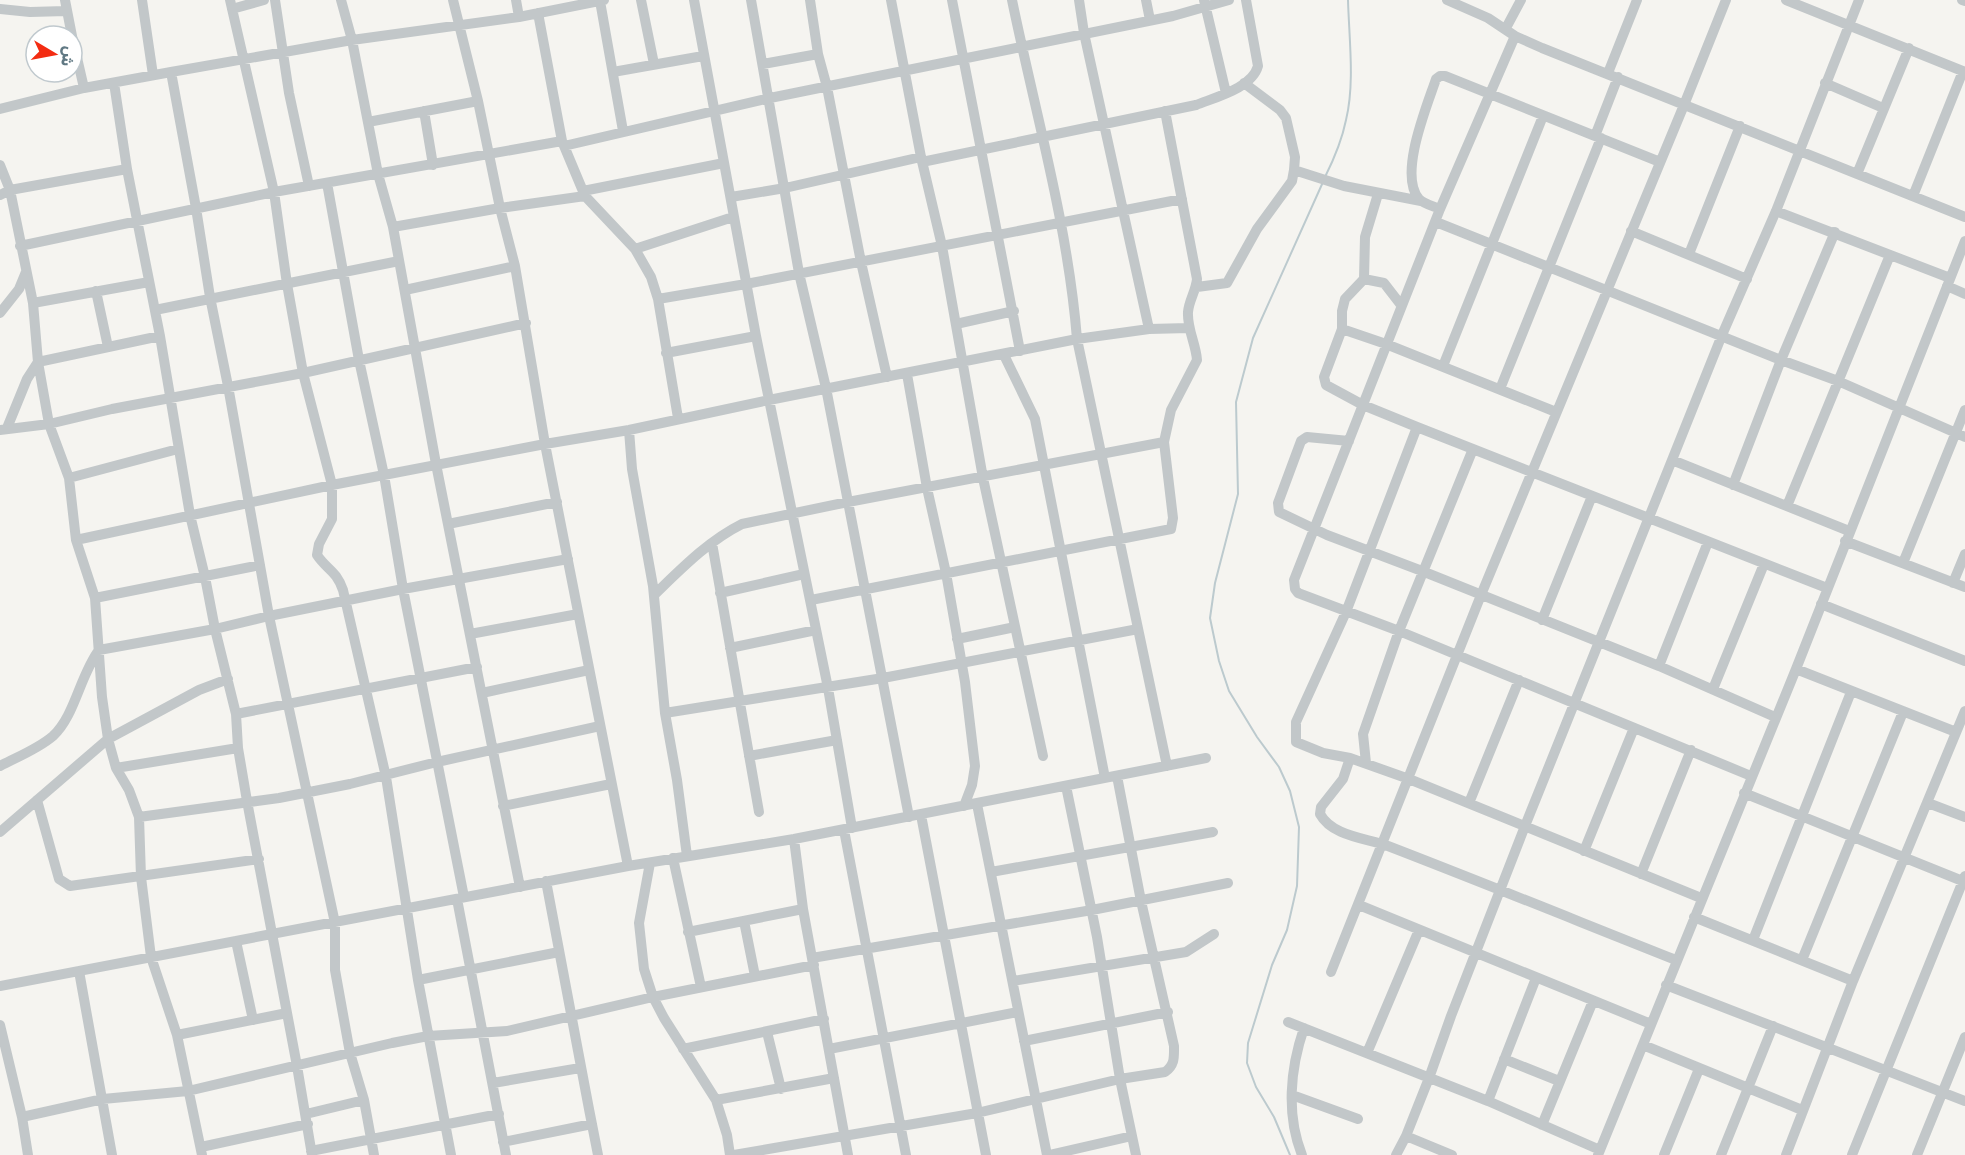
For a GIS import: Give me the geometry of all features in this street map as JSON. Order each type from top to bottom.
[{"type":"street","points":[[142,0],[153,75]]},
{"type":"street","points":[[264,0],[231,4],[274,192],[303,373],[332,485],[332,519],[319,544],[317,555],[339,579],[386,777],[418,980],[451,1155]]},
{"type":"street","points":[[275,0],[282,53],[309,186]]},
{"type":"street","points":[[341,0],[352,40],[378,174],[393,227],[436,465],[520,887]]},
{"type":"street","points":[[453,0],[478,101],[500,208],[516,266],[545,444],[628,866]]},
{"type":"street","points":[[516,0],[519,16]]},
{"type":"street","points":[[641,0],[654,64]]},
{"type":"street","points":[[694,0],[756,336],[828,688],[867,949],[906,1155]]},
{"type":"street","points":[[752,0],[799,273],[826,388],[909,817]]},
{"type":"street","points":[[810,0],[818,54],[827,87],[861,262],[887,377]]},
{"type":"street","points":[[891,0],[922,159],[942,246],[983,478],[1043,756]]},
{"type":"street","points":[[952,0],[1020,351]]},
{"type":"street","points":[[1012,0],[1059,224],[1075,312],[1077,339],[1167,766]]},
{"type":"street","points":[[1079,0],[1084,33],[1149,329]]},
{"type":"street","points":[[1146,0],[1150,20]]},
{"type":"street","points":[[20,246],[274,192],[563,144],[963,57],[1150,20],[1204,3],[1229,0]]},
{"type":"street","points":[[731,197],[922,159],[981,150],[1196,105],[1226,93],[1254,75],[1258,66],[1246,0]]},
{"type":"street","points":[[1447,0],[1488,18],[1515,36],[1965,217]]},
{"type":"street","points":[[1506,28],[1521,0]]},
{"type":"street","points":[[1500,389],[1598,137],[1613,75],[1637,0]]},
{"type":"street","points":[[1331,972],[1481,595],[1726,0]]},
{"type":"street","points":[[1788,0],[1964,71],[1913,196]]},
{"type":"street","points":[[1396,1155],[1429,1078],[1525,826],[1722,335],[1776,211],[1859,0]]},
{"type":"street","points":[[0,109],[84,88],[153,75],[352,40],[538,13],[597,1],[623,131]]},
{"type":"street","points":[[1204,3],[1226,93]]},
{"type":"street","points":[[0,9],[30,12],[65,5],[69,24]]},
{"type":"street","points":[[538,13],[563,144],[584,193],[635,249],[651,277],[658,299],[678,418]]},
{"type":"street","points":[[1515,36],[1488,94],[1401,305],[1316,529],[1294,580],[1295,589],[1298,593],[1399,631],[1751,776]]},
{"type":"street","points":[[1857,174],[1909,48]]},
{"type":"street","points":[[763,64],[818,54]]},
{"type":"street","points":[[613,72],[703,56]]},
{"type":"street","points":[[171,72],[269,616],[334,923],[335,970],[374,1155]]},
{"type":"street","points":[[1421,201],[1415,194],[1412,156],[1436,79],[1440,76],[1445,76],[1660,162]]},
{"type":"street","points":[[114,83],[136,222],[160,336],[190,515],[236,714],[238,748],[247,801],[312,1153],[499,1114]]},
{"type":"street","points":[[1197,286],[1227,283],[1257,229],[1292,182],[1295,157],[1286,118],[1280,110],[1244,83]]},
{"type":"street","points":[[1825,83],[1883,108]]},
{"type":"street","points":[[83,84],[84,88]]},
{"type":"street","points":[[368,122],[478,101]]},
{"type":"street","points":[[424,111],[433,165]]},
{"type":"street","points":[[811,600],[1171,529],[1173,525],[1164,442],[1171,410],[1197,360],[1189,328],[1188,313],[1190,301],[1197,286],[1165,111]]},
{"type":"street","points":[[1443,366],[1543,116]]},
{"type":"street","points":[[1689,254],[1740,126]]},
{"type":"street","points":[[393,227],[584,193],[724,163]]},
{"type":"street","points":[[0,165],[33,303],[38,362],[49,424],[69,478],[76,540],[95,598],[102,697],[108,739],[116,768],[129,790],[139,817],[141,877],[151,957],[177,1035],[202,1151],[364,1100]]},
{"type":"street","points":[[5,192],[127,169]]},
{"type":"street","points":[[1294,170],[1344,186],[1421,201],[1440,209]]},
{"type":"street","points":[[327,183],[437,762],[482,1034],[506,1155]]},
{"type":"street","points":[[1378,194],[1365,237],[1364,279],[1345,299],[1342,329],[1324,382],[1363,405],[1827,588]]},
{"type":"street","points":[[658,299],[1182,199]]},
{"type":"street","points":[[1776,211],[1890,255],[1949,282],[1965,294]]},
{"type":"street","points":[[635,249],[733,217]]},
{"type":"street","points":[[1436,222],[1838,381],[1960,435]]},
{"type":"street","points":[[1631,231],[1748,279]]},
{"type":"street","points":[[1733,484],[1781,360],[1835,232]]},
{"type":"street","points":[[1288,1022],[1488,1101],[1599,1152],[1796,669],[1965,242]]},
{"type":"street","points":[[1787,506],[1890,255]]},
{"type":"street","points":[[155,310],[210,297],[399,261]]},
{"type":"street","points":[[405,290],[516,266]]},
{"type":"street","points":[[0,313],[19,289],[26,271]]},
{"type":"street","points":[[1364,279],[1384,283],[1401,305]]},
{"type":"street","points":[[33,303],[149,282]]},
{"type":"street","points":[[96,291],[108,347]]},
{"type":"street","points":[[956,324],[1014,311]]},
{"type":"street","points":[[3,429],[49,424],[170,397],[303,373],[526,323]]},
{"type":"street","points":[[76,540],[332,485],[629,430],[678,418],[1077,339],[1149,329],[1189,328]]},
{"type":"street","points":[[1342,329],[1443,366],[1556,412]]},
{"type":"street","points":[[3,429],[27,379],[38,362],[160,336]]},
{"type":"street","points":[[666,353],[756,336]]},
{"type":"street","points":[[1004,355],[1035,419],[1105,778]]},
{"type":"street","points":[[907,374],[962,663],[975,766],[972,785],[964,806]]},
{"type":"street","points":[[1903,562],[1960,435],[1965,410]]},
{"type":"street","points":[[1417,427],[1346,612],[1296,722],[1294,734],[1296,742],[1323,753],[1350,758],[1409,779],[1701,898]]},
{"type":"street","points":[[629,430],[632,469],[654,595],[665,713],[687,856]]},
{"type":"street","points":[[1349,441],[1307,438],[1301,441],[1277,508],[1279,512],[1327,535],[1659,666],[1775,717]]},
{"type":"street","points":[[654,595],[712,543],[742,524],[1164,442]]},
{"type":"street","points":[[69,478],[178,449]]},
{"type":"street","points":[[1366,763],[1363,734],[1422,571],[1473,449]]},
{"type":"street","points":[[1672,460],[1787,506],[1903,562],[1965,587]]},
{"type":"street","points":[[1542,620],[1592,496]]},
{"type":"street","points":[[448,524],[556,502]]},
{"type":"street","points":[[1659,666],[1708,542]]},
{"type":"street","points":[[712,543],[759,812]]},
{"type":"street","points":[[1953,583],[1965,554]]},
{"type":"street","points":[[0,766],[44,742],[61,728],[89,666],[99,650],[215,629],[345,600],[568,559]]},
{"type":"street","points":[[1713,689],[1764,564]]},
{"type":"street","points":[[95,598],[260,565]]},
{"type":"street","points":[[720,593],[804,574]]},
{"type":"street","points":[[1821,604],[1965,661]]},
{"type":"street","points":[[470,634],[578,614]]},
{"type":"street","points":[[957,639],[1015,627]]},
{"type":"street","points":[[665,713],[828,688],[1138,629]]},
{"type":"street","points":[[730,648],[816,630]]},
{"type":"street","points":[[236,714],[477,667]]},
{"type":"street","points":[[1796,669],[1956,732]]},
{"type":"street","points":[[482,693],[589,670]]},
{"type":"street","points":[[0,832],[108,739],[199,690],[228,680]]},
{"type":"street","points":[[1468,803],[1520,680]]},
{"type":"street","points":[[1753,940],[1851,692]]},
{"type":"street","points":[[1786,1155],[1853,981],[1965,711]]},
{"type":"street","points":[[1802,960],[1903,712]]},
{"type":"street","points":[[139,817],[307,792],[386,777],[437,762],[600,726]]},
{"type":"street","points":[[1584,851],[1635,728]]},
{"type":"street","points":[[749,756],[837,740]]},
{"type":"street","points":[[116,768],[238,748]]},
{"type":"street","points":[[1641,874],[1690,750]]},
{"type":"street","points":[[0,986],[546,881],[848,829],[1206,758]]},
{"type":"street","points":[[1350,758],[1343,779],[1321,807],[1320,814],[1328,825],[1344,833],[1382,844],[1501,890],[1676,960]]},
{"type":"street","points":[[650,863],[639,923],[644,969],[652,997],[716,1100],[732,1155],[977,1113],[1120,1079],[1165,1072],[1170,1069],[1174,1058],[1174,1046],[1168,1012],[1141,901],[1117,776]]},
{"type":"street","points":[[503,806],[611,784]]},
{"type":"street","points":[[1066,786],[1103,967],[1120,1079],[1136,1155]]},
{"type":"street","points":[[1744,793],[1964,880],[1852,1155]]},
{"type":"street","points":[[37,800],[59,879],[65,885],[259,860]]},
{"type":"street","points":[[1928,802],[1965,817]]},
{"type":"street","points":[[977,804],[1048,1155],[1132,1136]]},
{"type":"street","points":[[921,815],[986,1155]]},
{"type":"street","points":[[991,872],[1213,832]]},
{"type":"street","points":[[794,839],[803,909],[848,1155]]},
{"type":"street","points":[[673,858],[700,987]]},
{"type":"street","points":[[546,881],[598,1155]]},
{"type":"street","points":[[22,1117],[103,1099],[188,1091],[392,1042],[428,1036],[507,1031],[867,949],[1092,910],[1228,883]]},
{"type":"street","points":[[1359,905],[1651,1024]]},
{"type":"street","points":[[688,932],[803,909]]},
{"type":"street","points":[[1694,917],[1853,981]]},
{"type":"street","points":[[744,921],[755,976]]},
{"type":"street","points":[[1367,1053],[1419,930]]},
{"type":"street","points":[[1013,981],[1186,952],[1214,934]]},
{"type":"street","points":[[236,941],[253,1020]]},
{"type":"street","points":[[418,980],[559,952]]},
{"type":"street","points":[[79,971],[112,1155]]},
{"type":"street","points":[[1488,1101],[1536,978]]},
{"type":"street","points":[[1666,985],[1965,1101]]},
{"type":"street","points":[[1542,1125],[1593,1001]]},
{"type":"street","points":[[829,1049],[1018,1012]]},
{"type":"street","points":[[1024,1041],[1168,1012]]},
{"type":"street","points":[[177,1035],[287,1013]]},
{"type":"street","points":[[683,1049],[824,1019]]},
{"type":"street","points":[[0,1025],[22,1117],[28,1155]]},
{"type":"street","points":[[1721,1155],[1773,1026]]},
{"type":"street","points":[[1302,1155],[1295,1136],[1291,1113],[1297,1048],[1304,1028]]},
{"type":"street","points":[[766,1032],[781,1089]]},
{"type":"street","points":[[1917,1155],[1965,1037]]},
{"type":"street","points":[[1643,1045],[1802,1110]]},
{"type":"street","points":[[1504,1059],[1559,1081]]},
{"type":"street","points":[[493,1083],[580,1068]]},
{"type":"street","points":[[1664,1155],[1699,1069]]},
{"type":"street","points":[[716,1100],[834,1078]]},
{"type":"street","points":[[1292,1095],[1358,1119]]},
{"type":"street","points":[[503,1142],[592,1124]]},
{"type":"street","points":[[1406,1136],[1452,1155]]},
{"type":"waterway","points":[[1325,177],[1340,142],[1349,106],[1351,60],[1348,0]]},
{"type":"waterway","points":[[1290,1155],[1274,1117],[1256,1087],[1247,1063],[1248,1043],[1272,965],[1287,930],[1297,886],[1299,827],[1290,791],[1279,767],[1257,737],[1229,691],[1219,661],[1210,618],[1215,583],[1238,494],[1236,402],[1253,338],[1323,182]]}]
